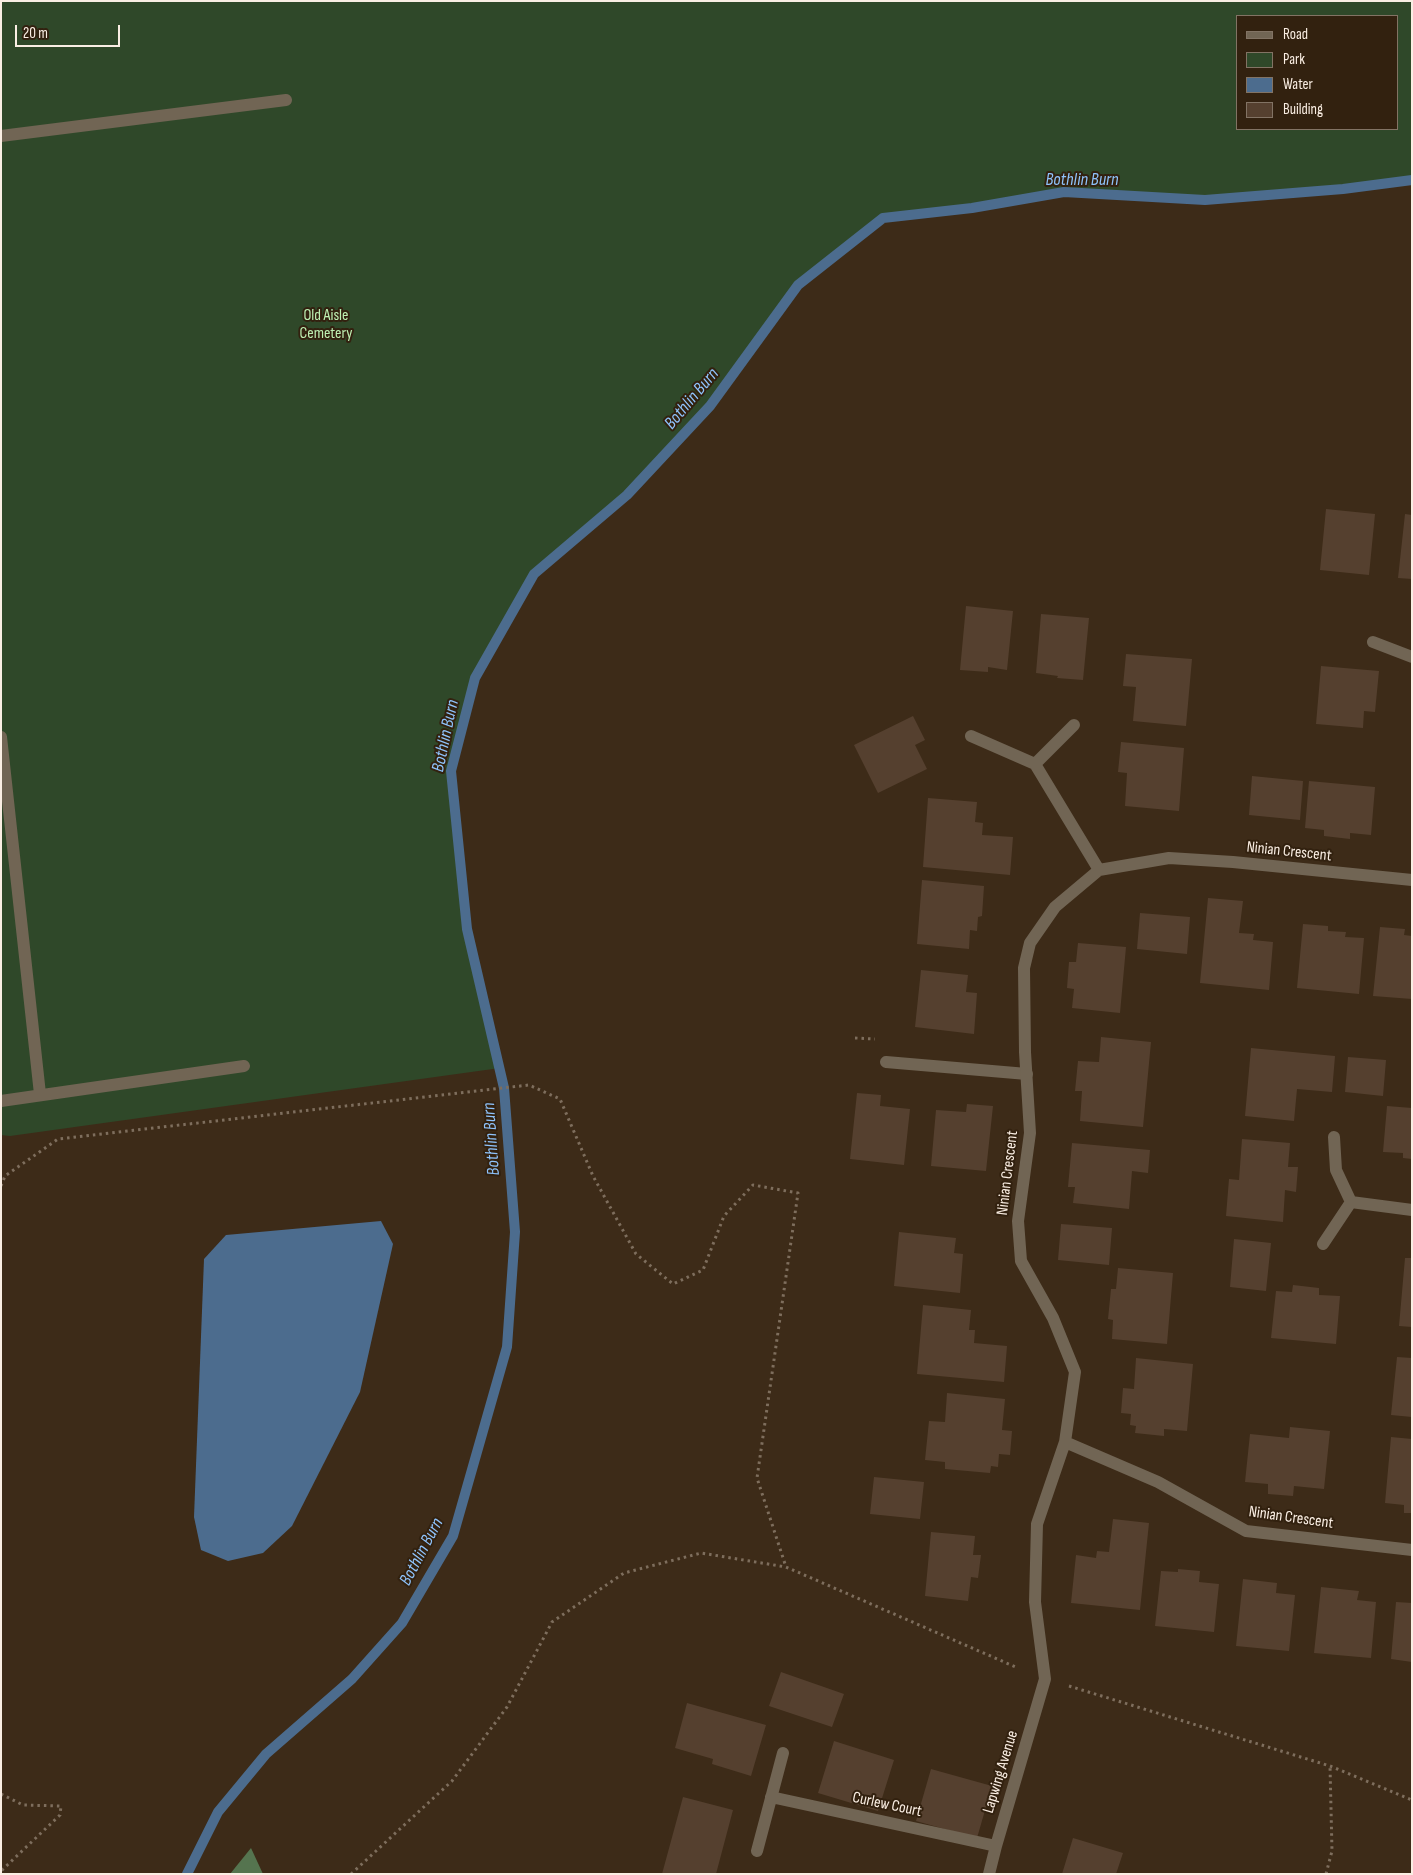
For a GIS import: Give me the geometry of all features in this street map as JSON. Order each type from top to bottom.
[{"type":"street","points":[[1,136],[286,100]]},
{"type":"street","points":[[1373,642],[1412,657]]},
{"type":"street","points":[[1035,764],[1074,725]]},
{"type":"street","points":[[972,736],[1035,764],[1099,870]]},
{"type":"street","points":[[1,737],[40,1094]]},
{"type":"street","name":"Ninian Crescent","points":[[1412,880],[1233,862],[1169,858],[1099,870],[1055,907],[1030,943],[1024,968],[1025,1052],[1030,1132],[1018,1221],[1021,1261],[1053,1318],[1075,1372],[1065,1442],[1158,1482],[1246,1531],[1412,1550]]},
{"type":"street","points":[[886,1062],[1027,1074]]},
{"type":"street","points":[[1,1101],[244,1066]]},
{"type":"street","points":[[1334,1137],[1336,1170],[1351,1202]]},
{"type":"street","points":[[1351,1202],[1412,1210]]},
{"type":"street","points":[[1323,1244],[1351,1202]]},
{"type":"street","points":[[1045,1679],[1035,1602],[1037,1524],[1065,1442]]},
{"type":"street","name":"Lapwing Avenue","points":[[989,1874],[1045,1679]]},
{"type":"street","points":[[757,1851],[784,1753]]},
{"type":"street","name":"Curlew Court","points":[[771,1797],[996,1846]]},
{"type":"path","points":[[1,1186],[5,1176],[58,1139],[529,1085],[560,1099],[593,1176],[636,1254],[673,1284],[703,1270],[724,1216],[753,1185],[798,1193],[757,1478],[786,1567]]},
{"type":"path","points":[[351,1874],[452,1781],[506,1707],[552,1622],[624,1573],[701,1553],[786,1567],[1045,1679],[1330,1766],[1412,1800]]},
{"type":"path","points":[[1326,1874],[1332,1851],[1330,1766]]},
{"type":"path","points":[[1,1794],[22,1805],[61,1806],[60,1815],[1,1871]]},
{"type":"green space","name":"Old Aisle Cemetery","points":[[1,1],[1412,1],[1412,179],[1205,200],[1064,192],[883,218],[798,285],[710,406],[627,495],[534,574],[475,678],[451,771],[467,929],[500,1068],[10,1136],[1,1135]]},
{"type":"green space","points":[[251,1848],[263,1874],[230,1874]]},
{"type":"water","points":[[381,1221],[393,1244],[360,1392],[292,1526],[263,1553],[228,1561],[201,1550],[194,1517],[204,1259],[226,1235]]},
{"type":"building","points":[[1326,509],[1375,514],[1369,575],[1320,570]]},
{"type":"building","points":[[1405,514],[1412,515],[1412,579],[1398,578]]},
{"type":"building","points":[[966,606],[1013,611],[1007,670],[988,667],[988,672],[960,670]]},
{"type":"building","points":[[1041,614],[1089,618],[1083,680],[1057,678],[1058,676],[1036,673]]},
{"type":"building","points":[[1126,654],[1192,659],[1186,726],[1133,721],[1136,687],[1123,686]]},
{"type":"building","points":[[1321,666],[1379,671],[1375,712],[1364,711],[1363,728],[1316,724]]},
{"type":"building","points":[[913,716],[925,740],[915,745],[927,769],[878,793],[854,745]]},
{"type":"building","points":[[1121,742],[1184,748],[1179,811],[1125,806],[1127,773],[1118,772]]},
{"type":"building","points":[[1252,776],[1303,781],[1300,820],[1249,815]]},
{"type":"building","points":[[1309,781],[1375,787],[1371,835],[1350,833],[1350,839],[1324,836],[1324,830],[1305,828]]},
{"type":"building","points":[[928,798],[977,802],[975,822],[983,823],[982,835],[1013,837],[1010,875],[923,867]]},
{"type":"building","points":[[922,880],[984,886],[982,916],[978,917],[977,931],[970,930],[969,949],[917,944]]},
{"type":"building","points":[[1208,898],[1243,901],[1239,933],[1254,934],[1253,940],[1273,942],[1269,990],[1200,983]]},
{"type":"building","points":[[1140,913],[1190,917],[1187,954],[1137,949]]},
{"type":"building","points":[[1303,924],[1328,926],[1328,931],[1346,932],[1345,937],[1364,938],[1359,994],[1297,988]]},
{"type":"building","points":[[1380,927],[1405,929],[1404,935],[1412,936],[1412,999],[1373,996]]},
{"type":"building","points":[[1078,943],[1126,947],[1120,1013],[1072,1008],[1074,989],[1067,988],[1069,962],[1076,962]]},
{"type":"building","points":[[921,970],[968,975],[966,992],[977,993],[974,1034],[915,1027]]},
{"type":"building","points":[[1101,1037],[1151,1042],[1143,1127],[1080,1121],[1082,1091],[1075,1091],[1078,1061],[1099,1062]]},
{"type":"building","points":[[1251,1048],[1335,1056],[1332,1092],[1297,1089],[1294,1121],[1245,1116]]},
{"type":"building","points":[[1348,1057],[1386,1060],[1383,1096],[1345,1092]]},
{"type":"building","points":[[857,1093],[881,1095],[880,1106],[910,1109],[904,1165],[850,1159]]},
{"type":"building","points":[[967,1104],[993,1106],[986,1171],[931,1166],[936,1110],[966,1112]]},
{"type":"building","points":[[1387,1106],[1412,1108],[1412,1159],[1403,1158],[1403,1153],[1383,1152]]},
{"type":"building","points":[[1242,1139],[1290,1143],[1288,1167],[1298,1167],[1296,1192],[1285,1190],[1283,1222],[1226,1216],[1229,1179],[1239,1180]]},
{"type":"building","points":[[1072,1143],[1150,1150],[1148,1173],[1132,1171],[1129,1209],[1073,1203],[1075,1187],[1068,1187]]},
{"type":"building","points":[[1061,1224],[1112,1228],[1109,1265],[1058,1260]]},
{"type":"building","points":[[899,1232],[956,1238],[954,1253],[963,1254],[960,1293],[894,1286]]},
{"type":"building","points":[[1234,1239],[1271,1243],[1266,1291],[1230,1287]]},
{"type":"building","points":[[1405,1258],[1412,1258],[1412,1327],[1399,1326]]},
{"type":"building","points":[[1118,1268],[1173,1273],[1167,1344],[1112,1339],[1113,1320],[1108,1319],[1111,1289],[1116,1289]]},
{"type":"building","points":[[1293,1285],[1319,1288],[1319,1295],[1340,1296],[1336,1344],[1271,1338],[1276,1291],[1292,1292]]},
{"type":"building","points":[[923,1305],[971,1310],[969,1330],[975,1330],[974,1343],[1007,1346],[1004,1382],[917,1374]]},
{"type":"building","points":[[1397,1357],[1412,1358],[1412,1417],[1391,1415]]},
{"type":"building","points":[[1136,1358],[1193,1364],[1187,1431],[1164,1429],[1164,1436],[1135,1433],[1136,1426],[1130,1425],[1131,1414],[1121,1413],[1123,1388],[1134,1389]]},
{"type":"building","points":[[947,1393],[1005,1399],[1002,1430],[1012,1431],[1010,1455],[999,1454],[998,1467],[991,1466],[990,1473],[945,1469],[945,1462],[925,1460],[929,1421],[945,1422]]},
{"type":"building","points":[[1290,1427],[1330,1431],[1324,1489],[1294,1486],[1293,1496],[1268,1494],[1268,1484],[1245,1482],[1250,1434],[1289,1438]]},
{"type":"building","points":[[1391,1437],[1412,1439],[1412,1513],[1404,1513],[1404,1505],[1385,1503]]},
{"type":"building","points":[[874,1477],[924,1482],[920,1519],[870,1514]]},
{"type":"building","points":[[1113,1519],[1149,1523],[1140,1610],[1071,1603],[1076,1555],[1096,1558],[1097,1551],[1109,1552]]},
{"type":"building","points":[[931,1532],[975,1536],[973,1555],[981,1555],[978,1578],[971,1577],[968,1601],[925,1596]]},
{"type":"building","points":[[1178,1569],[1200,1571],[1199,1582],[1219,1584],[1214,1632],[1155,1626],[1161,1571],[1178,1572]]},
{"type":"building","points":[[1243,1579],[1277,1583],[1276,1593],[1295,1595],[1289,1651],[1236,1646]]},
{"type":"building","points":[[1321,1587],[1359,1591],[1357,1600],[1376,1602],[1371,1658],[1314,1653]]},
{"type":"building","points":[[1396,1602],[1412,1603],[1412,1662],[1391,1659]]},
{"type":"building","points":[[781,1672],[844,1694],[832,1727],[769,1706]]},
{"type":"building","points":[[687,1703],[766,1725],[751,1776],[712,1764],[713,1759],[675,1748]]},
{"type":"building","points":[[834,1741],[894,1760],[878,1811],[818,1793]]},
{"type":"building","points":[[931,1769],[992,1786],[977,1838],[916,1821]]},
{"type":"building","points":[[683,1797],[733,1810],[716,1874],[662,1874]]},
{"type":"building","points":[[1073,1838],[1123,1853],[1116,1874],[1062,1874]]},
{"type":"waterway","name":"Bothlin Burn","points":[[187,1874],[218,1812],[266,1754],[352,1679],[402,1623],[453,1536],[507,1347],[515,1232],[504,1088],[467,929],[451,771],[475,678],[534,574],[627,495],[710,406],[798,285],[883,218],[972,208],[1064,192],[1205,200],[1343,189],[1412,180]]}]
